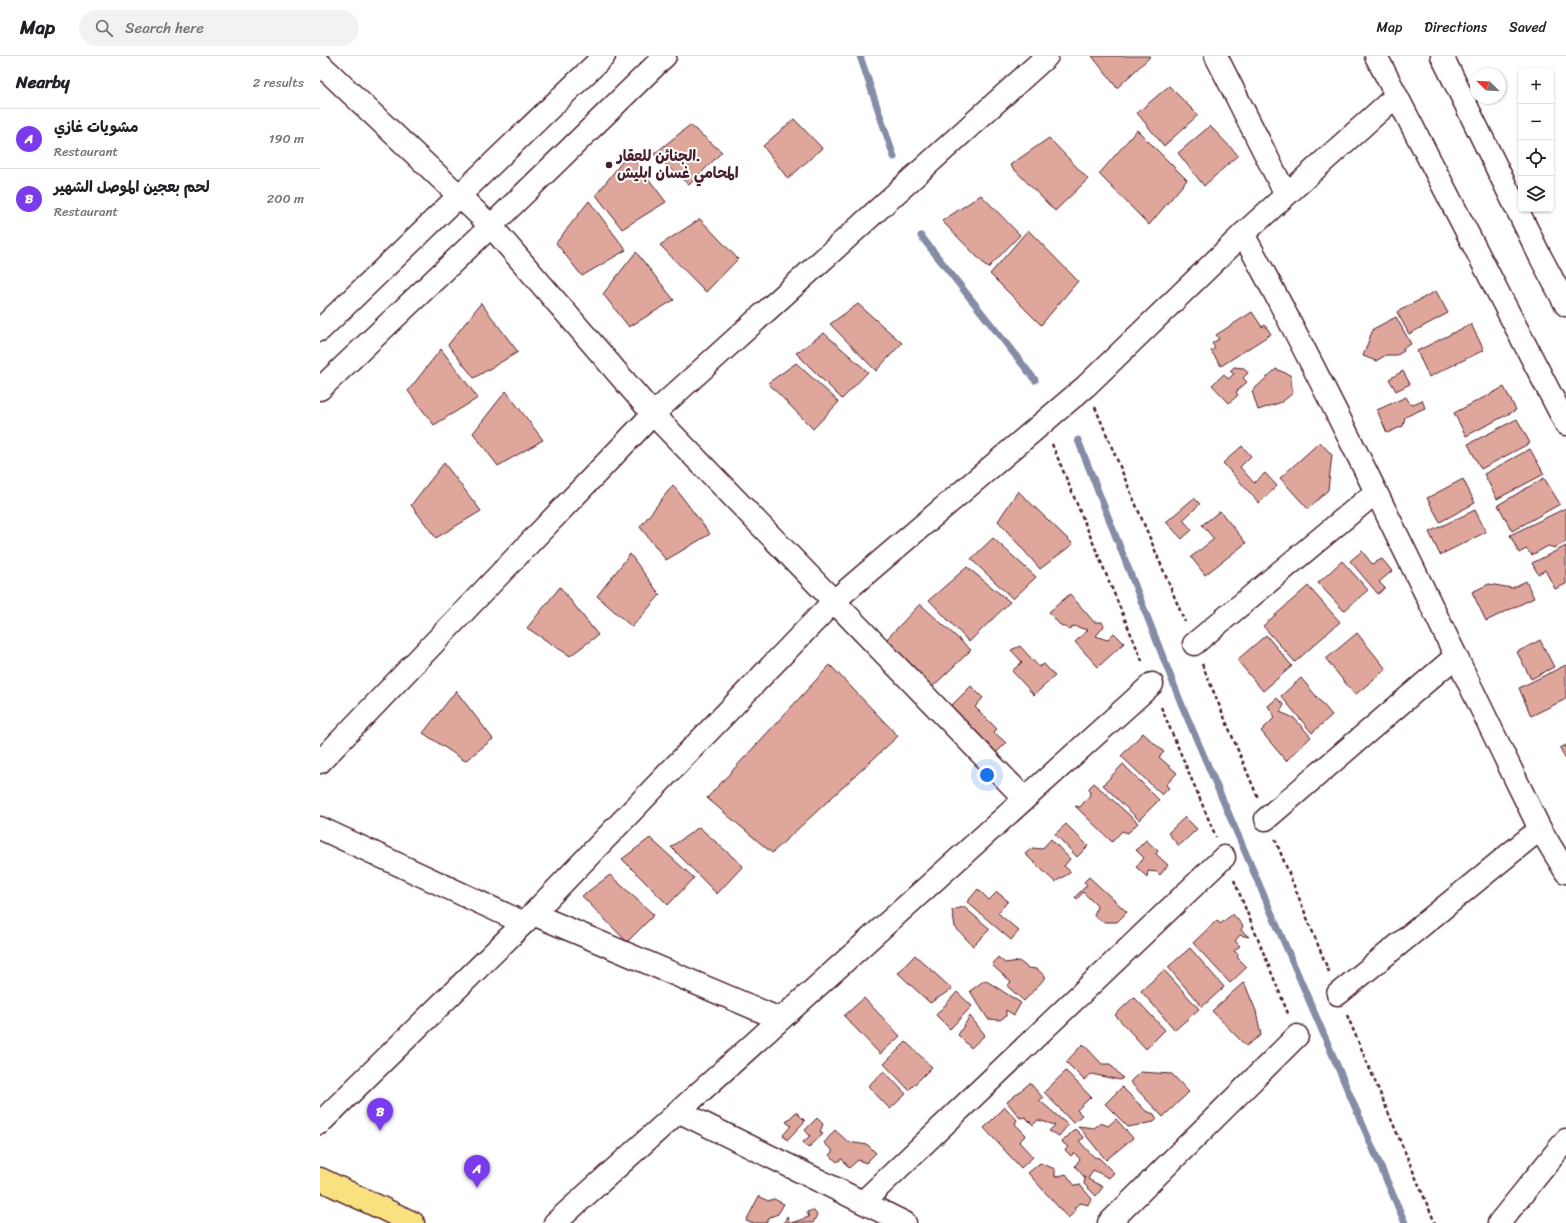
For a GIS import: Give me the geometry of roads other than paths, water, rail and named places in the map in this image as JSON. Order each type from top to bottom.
[{"type":"main road","points":[[320,1179],[413,1223]]},
{"type":"street","points":[[320,330],[604,56]]},
{"type":"street","points":[[320,389],[491,226],[664,56]]},
{"type":"street","points":[[320,762],[653,414],[1046,56]]},
{"type":"street","points":[[1216,56],[1286,195]]},
{"type":"street","points":[[1376,56],[1566,424]]},
{"type":"street","points":[[1442,56],[1540,256],[1566,305]]},
{"type":"street","points":[[320,64],[491,226],[653,414],[1024,798]]},
{"type":"street","points":[[320,1123],[529,918],[834,601],[1044,424],[1086,386],[1243,234],[1396,96]]},
{"type":"street","points":[[1243,234],[1376,492],[1540,829],[1566,872]]},
{"type":"street","points":[[1194,644],[1376,492]]},
{"type":"street","points":[[1266,818],[1455,657]]},
{"type":"street","points":[[555,1223],[1152,684]]},
{"type":"street","points":[[320,828],[529,918],[780,1019]]},
{"type":"street","points":[[1338,994],[1540,829]]},
{"type":"street","points":[[863,1202],[1224,857]]},
{"type":"street","points":[[1109,1223],[1297,1036]]},
{"type":"street","points":[[678,1111],[905,1223]]},
{"type":"street","points":[[1499,1223],[1566,1140]]},
{"type":"waterway","points":[[860,56],[894,157]]},
{"type":"waterway","points":[[921,236],[1035,380]]},
{"type":"waterway","points":[[1078,440],[1181,703],[1405,1223]]},
{"type":"place","name":"الجنائن للعقار. المحامي غسان ابليش","points":[[609,165]]},
{"type":"place","name":"لحم بعجين الموصل الشهير","points":[[380,1131]]},
{"type":"place","name":"مشويات غازي","points":[[477,1188]]}]
